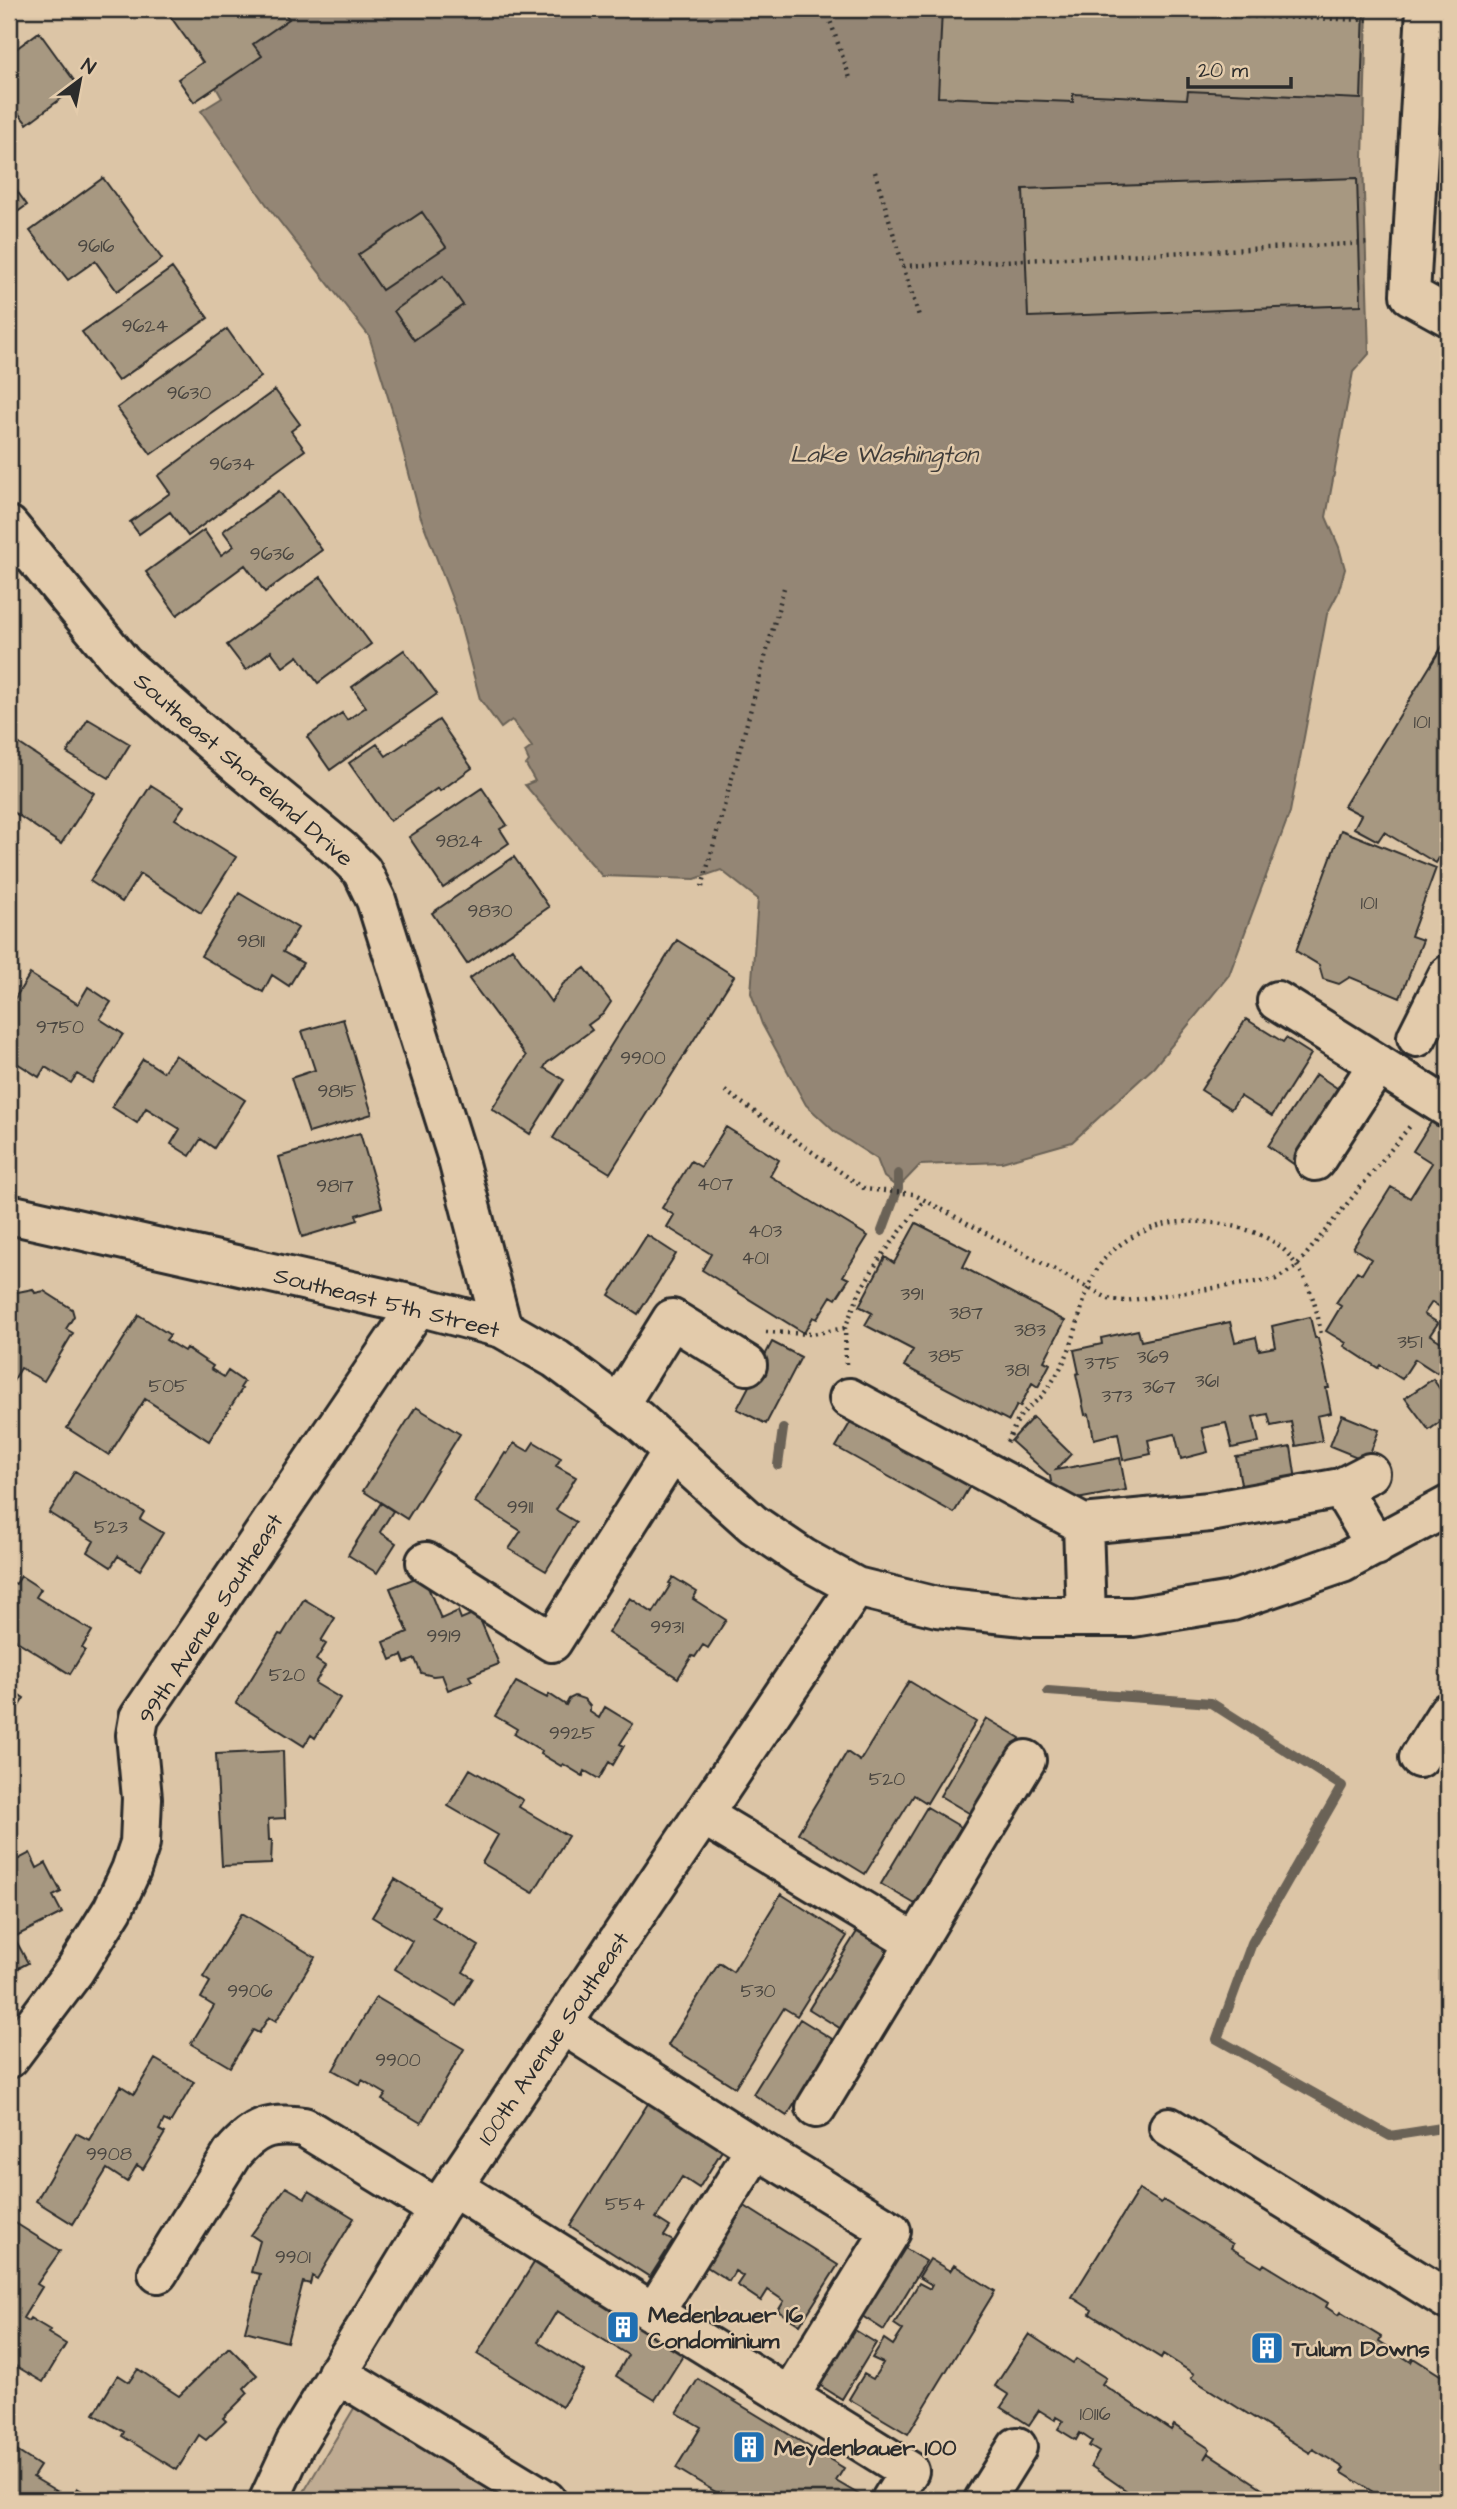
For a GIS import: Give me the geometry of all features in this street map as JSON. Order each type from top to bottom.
[{"type":"street","points":[[1426,9],[1410,295],[1448,316]]},
{"type":"street","name":"Southeast Shoreland Drive","points":[[9,526],[123,664],[239,766],[341,850],[362,871],[376,900],[457,1156],[502,1328]]},
{"type":"street","points":[[1417,1037],[1448,975]]},
{"type":"street","points":[[1277,1001],[1441,1103]]},
{"type":"street","points":[[1315,1161],[1378,1064]]},
{"type":"street","name":"Southeast 5th Street","points":[[9,1214],[418,1306],[502,1328],[556,1359],[618,1406],[753,1524],[803,1559],[856,1587],[937,1606],[1033,1617],[1133,1617],[1232,1601],[1342,1563],[1448,1506]]},
{"type":"street","name":"99th Avenue Southeast","points":[[9,2057],[75,1970],[113,1909],[131,1870],[140,1843],[142,1798],[136,1735],[139,1718],[418,1306]]},
{"type":"street","points":[[618,1406],[672,1319],[747,1365]]},
{"type":"street","points":[[849,1398],[1083,1524],[1210,1512],[1356,1480],[1376,1546]]},
{"type":"street","points":[[426,1562],[552,1642],[672,1451]]},
{"type":"street","points":[[1083,1524],[1086,1617]]},
{"type":"street","name":"100th Avenue Southeast","points":[[269,2500],[295,2444],[445,2198],[856,1587]]},
{"type":"street","points":[[1419,1758],[1448,1712]]},
{"type":"street","points":[[816,2108],[1026,1760]]},
{"type":"street","points":[[702,1815],[916,1943]]},
{"type":"street","points":[[562,2024],[891,2231],[789,2397]]},
{"type":"street","points":[[158,2273],[232,2154],[246,2137],[264,2128],[284,2124],[304,2127],[445,2198],[653,2314],[909,2471],[891,2500]]},
{"type":"street","points":[[1169,2127],[1448,2300]]},
{"type":"street","points":[[653,2314],[756,2148]]},
{"type":"street","points":[[337,2373],[546,2500]]},
{"type":"street","points":[[985,2500],[1017,2447]]},
{"type":"path","points":[[827,9],[850,78]]},
{"type":"path","points":[[1002,9],[1371,20]]},
{"type":"path","points":[[875,172],[919,316]]},
{"type":"path","points":[[903,266],[1370,243]]},
{"type":"path","points":[[702,887],[784,588]]},
{"type":"path","points":[[725,1091],[865,1189],[913,1194],[925,1199],[1111,1300],[1125,1301],[1276,1279],[1296,1267],[1441,1103]]},
{"type":"path","points":[[849,1398],[845,1328],[860,1291],[878,1261],[925,1199]]},
{"type":"path","points":[[990,1474],[1021,1415],[1043,1394],[1064,1363],[1089,1288],[1102,1262],[1136,1235],[1161,1225],[1180,1222],[1213,1223],[1258,1233],[1287,1253],[1310,1289],[1318,1311],[1321,1335]]},
{"type":"path","points":[[747,1365],[755,1330],[812,1334],[845,1328]]},
{"type":"shaded area","points":[[356,2405],[508,2500],[299,2500]]},
{"type":"water","name":"Lake Washington","points":[[172,9],[1367,9],[1363,160],[1369,354],[1353,372],[1326,517],[1345,569],[1338,593],[1327,614],[1290,812],[1229,975],[1154,1067],[1072,1142],[1002,1162],[920,1165],[898,1188],[884,1177],[877,1159],[835,1132],[806,1105],[762,1024],[751,993],[758,899],[721,870],[695,879],[602,876],[525,785],[535,781],[526,765],[529,761],[525,752],[532,747],[512,720],[501,728],[480,699],[456,609],[420,515],[369,336],[269,208],[201,111],[222,98]]},
{"type":"building","points":[[180,9],[281,9],[289,19],[253,44],[262,56],[194,102],[178,79],[203,62],[170,16]]},
{"type":"building","points":[[942,9],[1364,9],[1361,99],[1188,91],[1187,99],[1073,94],[1073,102],[938,97]]},
{"type":"building","points":[[39,32],[78,86],[27,124],[9,102],[9,54]]},
{"type":"building","points":[[103,178],[162,259],[117,291],[95,261],[68,280],[30,231]]},
{"type":"building","points":[[1357,178],[1361,305],[1028,317],[1023,189]]},
{"type":"building","points":[[9,180],[27,205],[9,218]]},
{"type":"building","points":[[422,212],[446,247],[382,290],[358,255]]},
{"type":"building","points":[[172,268],[208,318],[118,381],[82,332]]},
{"type":"building","points":[[443,276],[463,305],[414,340],[394,311]]},
{"type":"building","points":[[227,329],[261,377],[151,454],[117,408]]},
{"type":"building","points":[[275,390],[300,424],[291,431],[305,450],[188,536],[170,512],[139,534],[130,522],[170,493],[158,476]]},
{"type":"building","points":[[279,491],[322,550],[265,592],[245,565],[177,615],[146,572],[204,530],[221,555],[234,546],[223,531]]},
{"type":"building","points":[[1448,517],[1448,547],[1440,544]]},
{"type":"building","points":[[321,577],[371,644],[318,683],[298,656],[283,667],[271,651],[246,670],[227,645]]},
{"type":"building","points":[[1448,637],[1448,843],[1436,863],[1384,832],[1378,841],[1354,828],[1361,815],[1344,806]]},
{"type":"building","points":[[404,650],[437,694],[330,770],[307,737],[342,713],[347,720],[366,707],[352,687]]},
{"type":"building","points":[[88,719],[130,744],[109,778],[67,753]]},
{"type":"building","points":[[439,720],[472,768],[390,821],[349,763],[377,744],[386,756]]},
{"type":"building","points":[[12,739],[94,793],[61,844],[9,809],[9,744]]},
{"type":"building","points":[[151,785],[184,806],[175,819],[236,857],[201,913],[140,874],[122,902],[90,881]]},
{"type":"building","points":[[482,788],[507,825],[500,829],[509,843],[443,888],[409,837]]},
{"type":"building","points":[[1341,830],[1436,868],[1411,936],[1423,940],[1400,998],[1350,977],[1339,984],[1323,979],[1319,965],[1296,951]]},
{"type":"building","points":[[514,857],[549,907],[467,964],[432,913]]},
{"type":"building","points":[[239,893],[298,928],[283,952],[303,963],[289,986],[272,975],[263,992],[201,956]]},
{"type":"building","points":[[677,940],[734,976],[610,1173],[553,1138]]},
{"type":"building","points":[[512,948],[551,1002],[563,984],[585,968],[611,1002],[603,1014],[588,1025],[592,1030],[547,1063],[544,1068],[564,1080],[530,1134],[492,1109],[526,1056],[469,979]]},
{"type":"building","points":[[30,974],[78,1004],[88,987],[111,1002],[100,1019],[123,1034],[92,1083],[77,1074],[71,1083],[45,1067],[39,1077],[9,1058],[9,1008]]},
{"type":"building","points":[[343,1019],[372,1114],[309,1133],[291,1078],[315,1070],[302,1031]]},
{"type":"building","points":[[1246,1019],[1283,1042],[1286,1038],[1311,1054],[1272,1116],[1240,1096],[1231,1109],[1201,1090]]},
{"type":"building","points":[[175,1055],[245,1100],[214,1148],[201,1139],[190,1156],[171,1144],[180,1129],[146,1108],[137,1123],[112,1107],[143,1059],[163,1072]]},
{"type":"building","points":[[1316,1074],[1343,1092],[1295,1165],[1268,1146]]},
{"type":"building","points":[[1433,1119],[1448,1128],[1448,1312],[1432,1302],[1424,1314],[1438,1323],[1430,1335],[1448,1346],[1448,1356],[1437,1373],[1415,1359],[1402,1379],[1380,1365],[1378,1368],[1326,1331],[1341,1306],[1336,1303],[1357,1271],[1362,1274],[1371,1259],[1353,1248],[1391,1187],[1410,1198],[1432,1163],[1413,1151]]},
{"type":"building","points":[[726,1127],[779,1160],[770,1176],[868,1236],[843,1276],[849,1279],[836,1299],[831,1296],[817,1319],[813,1317],[804,1333],[702,1270],[711,1254],[667,1227],[674,1215],[662,1208],[691,1161],[701,1167]]},
{"type":"building","points":[[360,1133],[382,1207],[356,1215],[358,1220],[302,1237],[279,1157]]},
{"type":"building","points":[[916,1223],[971,1251],[963,1267],[1065,1321],[1044,1361],[1050,1364],[1038,1387],[1032,1383],[1020,1407],[1017,1405],[1009,1421],[904,1366],[913,1350],[865,1325],[872,1313],[859,1306],[885,1257],[894,1263]]},
{"type":"building","points":[[647,1235],[676,1254],[638,1314],[609,1295]]},
{"type":"building","points":[[33,1289],[35,1293],[44,1291],[72,1309],[74,1316],[66,1329],[73,1333],[44,1381],[21,1368],[9,1388],[9,1290],[13,1293]]},
{"type":"building","points":[[139,1315],[170,1335],[166,1340],[184,1351],[186,1348],[213,1366],[211,1369],[224,1377],[228,1371],[244,1382],[209,1441],[145,1399],[109,1455],[67,1428]]},
{"type":"building","points":[[1310,1317],[1315,1338],[1318,1338],[1329,1388],[1326,1388],[1331,1413],[1317,1416],[1322,1441],[1296,1446],[1291,1422],[1271,1426],[1268,1414],[1253,1417],[1259,1442],[1232,1448],[1226,1423],[1202,1428],[1208,1452],[1181,1459],[1175,1434],[1148,1440],[1151,1454],[1123,1460],[1118,1433],[1094,1439],[1089,1414],[1085,1415],[1074,1350],[1102,1344],[1101,1338],[1138,1330],[1141,1341],[1230,1322],[1235,1342],[1256,1337],[1259,1350],[1276,1347],[1272,1326]]},
{"type":"building","points":[[772,1342],[801,1357],[766,1424],[737,1409]]},
{"type":"building","points":[[1433,1379],[1448,1401],[1448,1416],[1429,1430],[1405,1398]]},
{"type":"building","points":[[416,1407],[460,1434],[407,1519],[363,1491]]},
{"type":"building","points":[[1342,1415],[1379,1430],[1367,1461],[1330,1446]]},
{"type":"building","points":[[1033,1417],[1071,1454],[1056,1470],[1120,1458],[1126,1490],[1055,1503],[1050,1476],[1011,1441]]},
{"type":"building","points":[[853,1418],[971,1484],[954,1513],[836,1447]]},
{"type":"building","points":[[534,1442],[561,1458],[556,1466],[576,1477],[556,1510],[576,1522],[546,1571],[509,1549],[521,1531],[475,1502],[514,1443],[528,1451]]},
{"type":"building","points":[[1291,1447],[1296,1480],[1242,1489],[1236,1457]]},
{"type":"building","points":[[75,1471],[144,1512],[140,1519],[163,1533],[140,1570],[118,1556],[111,1567],[88,1552],[94,1541],[49,1513]]},
{"type":"building","points":[[381,1503],[393,1511],[380,1532],[396,1543],[377,1573],[348,1555]]},
{"type":"building","points":[[423,1575],[441,1619],[458,1611],[461,1619],[477,1612],[499,1664],[469,1676],[472,1681],[448,1690],[442,1675],[421,1673],[415,1659],[405,1663],[402,1655],[391,1660],[384,1642],[408,1632],[390,1588]]},
{"type":"building","points":[[21,1576],[41,1589],[36,1597],[92,1631],[82,1648],[85,1650],[70,1674],[9,1636],[9,1580],[16,1584]]},
{"type":"building","points":[[673,1577],[697,1592],[693,1599],[726,1620],[708,1648],[703,1645],[695,1657],[692,1656],[678,1678],[608,1633],[630,1598],[653,1613]]},
{"type":"building","points":[[304,1599],[335,1618],[321,1641],[326,1644],[316,1660],[325,1666],[315,1683],[340,1698],[315,1738],[311,1735],[304,1746],[236,1703]]},
{"type":"building","points":[[909,1681],[976,1722],[927,1803],[914,1795],[865,1874],[798,1833],[847,1752],[860,1761]]},
{"type":"building","points":[[516,1682],[547,1698],[549,1694],[566,1705],[569,1699],[575,1696],[584,1699],[590,1706],[590,1712],[599,1718],[605,1707],[633,1724],[620,1744],[624,1746],[613,1765],[609,1762],[599,1779],[585,1771],[583,1776],[541,1754],[542,1751],[514,1734],[517,1729],[495,1716]]},
{"type":"building","points":[[9,1688],[24,1698],[9,1722]]},
{"type":"building","points":[[986,1718],[1020,1738],[974,1816],[940,1796]]},
{"type":"building","points":[[283,1751],[285,1818],[268,1819],[269,1840],[272,1840],[271,1864],[222,1866],[216,1754]]},
{"type":"building","points":[[470,1769],[523,1800],[519,1807],[568,1836],[533,1893],[482,1863],[498,1835],[448,1806]]},
{"type":"building","points":[[927,1807],[961,1827],[915,1904],[881,1884]]},
{"type":"building","points":[[30,1853],[37,1868],[46,1863],[61,1892],[53,1896],[62,1913],[14,1937],[28,1963],[9,1973],[9,1864]]},
{"type":"building","points":[[395,1879],[439,1906],[432,1917],[479,1946],[463,1972],[473,1978],[456,2006],[395,1969],[412,1941],[372,1917]]},
{"type":"building","points":[[781,1894],[847,1936],[797,2016],[784,2008],[735,2087],[668,2045],[719,1963],[733,1972]]},
{"type":"building","points":[[242,1913],[315,1957],[276,2021],[269,2017],[259,2033],[253,2030],[230,2067],[191,2044],[214,2006],[201,1998],[210,1982],[203,1977]]},
{"type":"building","points":[[858,1930],[892,1951],[843,2030],[809,2009]]},
{"type":"building","points":[[376,1997],[464,2049],[421,2123],[382,2100],[386,2094],[362,2080],[360,2085],[333,2070]]},
{"type":"building","points":[[800,2019],[834,2040],[787,2116],[753,2094]]},
{"type":"building","points":[[155,2059],[194,2082],[170,2123],[164,2120],[159,2130],[165,2133],[143,2169],[137,2165],[127,2182],[107,2169],[73,2224],[36,2201],[76,2133],[89,2140],[121,2086],[134,2094]]},
{"type":"building","points":[[649,2102],[726,2144],[699,2188],[682,2177],[656,2218],[670,2227],[664,2236],[673,2241],[650,2277],[570,2226]]},
{"type":"building","points":[[286,2187],[305,2198],[309,2191],[354,2218],[317,2279],[312,2276],[310,2284],[303,2282],[287,2342],[245,2331],[260,2274],[251,2272],[260,2241],[251,2235]]},
{"type":"building","name":"Tulum Downs","points":[[1139,2189],[1161,2203],[1163,2200],[1233,2244],[1231,2248],[1262,2267],[1264,2264],[1328,2303],[1326,2307],[1338,2315],[1340,2312],[1381,2337],[1379,2341],[1411,2362],[1413,2358],[1448,2380],[1448,2500],[1386,2500],[1341,2472],[1344,2468],[1313,2449],[1310,2453],[1191,2378],[1194,2374],[1163,2354],[1161,2358],[1090,2314],[1092,2310],[1072,2297]]},
{"type":"building","points":[[743,2205],[838,2265],[800,2325],[778,2311],[784,2301],[768,2290],[761,2301],[737,2285],[743,2276],[735,2271],[729,2281],[704,2265]]},
{"type":"building","points":[[9,2219],[60,2251],[37,2284],[42,2287],[23,2318],[28,2321],[30,2318],[50,2330],[48,2333],[66,2344],[43,2382],[9,2362]]},
{"type":"building","points":[[900,2245],[926,2261],[884,2330],[859,2314]]},
{"type":"building","name":"Medenbauer 16 Condominium","points":[[542,2250],[691,2343],[655,2400],[616,2376],[628,2355],[557,2311],[538,2342],[584,2371],[562,2407],[477,2354]]},
{"type":"building","points":[[930,2259],[950,2271],[954,2265],[995,2291],[908,2434],[849,2399],[864,2374],[873,2379],[883,2363],[872,2358],[884,2339],[893,2345],[903,2330],[894,2324],[919,2283],[930,2289],[932,2285],[919,2277]]},
{"type":"building","points":[[850,2327],[876,2343],[842,2399],[816,2383]]},
{"type":"building","points":[[1029,2334],[1073,2363],[1076,2359],[1106,2378],[1102,2384],[1171,2430],[1174,2425],[1210,2449],[1204,2459],[1208,2453],[1265,2490],[1258,2500],[1140,2500],[1091,2466],[1099,2452],[1089,2446],[1092,2441],[1080,2433],[1076,2440],[1058,2429],[1063,2421],[1056,2417],[1055,2420],[1039,2410],[1029,2425],[1001,2407],[1009,2395],[995,2386]]},
{"type":"building","points":[[229,2347],[257,2375],[244,2388],[248,2393],[223,2418],[226,2421],[206,2440],[199,2435],[177,2470],[122,2436],[124,2432],[94,2414],[118,2375],[129,2382],[138,2369],[179,2396]]},
{"type":"building","name":"Meydenbauer 100","points":[[698,2379],[844,2468],[836,2481],[868,2500],[729,2500],[676,2468],[701,2427],[677,2413]]},
{"type":"building","points":[[9,2446],[40,2466],[33,2477],[70,2499],[77,2488],[98,2500],[9,2500]]},
{"type":"waterway","points":[[882,1231],[898,1188],[898,1174]]},
{"type":"waterway","points":[[778,1465],[783,1429]]},
{"type":"waterway","points":[[1048,1691],[1211,1703],[1342,1786],[1252,1943],[1217,2039],[1390,2136],[1448,2127]]},
{"type":"place","name":"Medenbauer 16 Condominium","points":[[623,2327]]},
{"type":"place","name":"Tulum Downs","points":[[1267,2348]]},
{"type":"place","name":"Meydenbauer 100","points":[[749,2447]]}]
